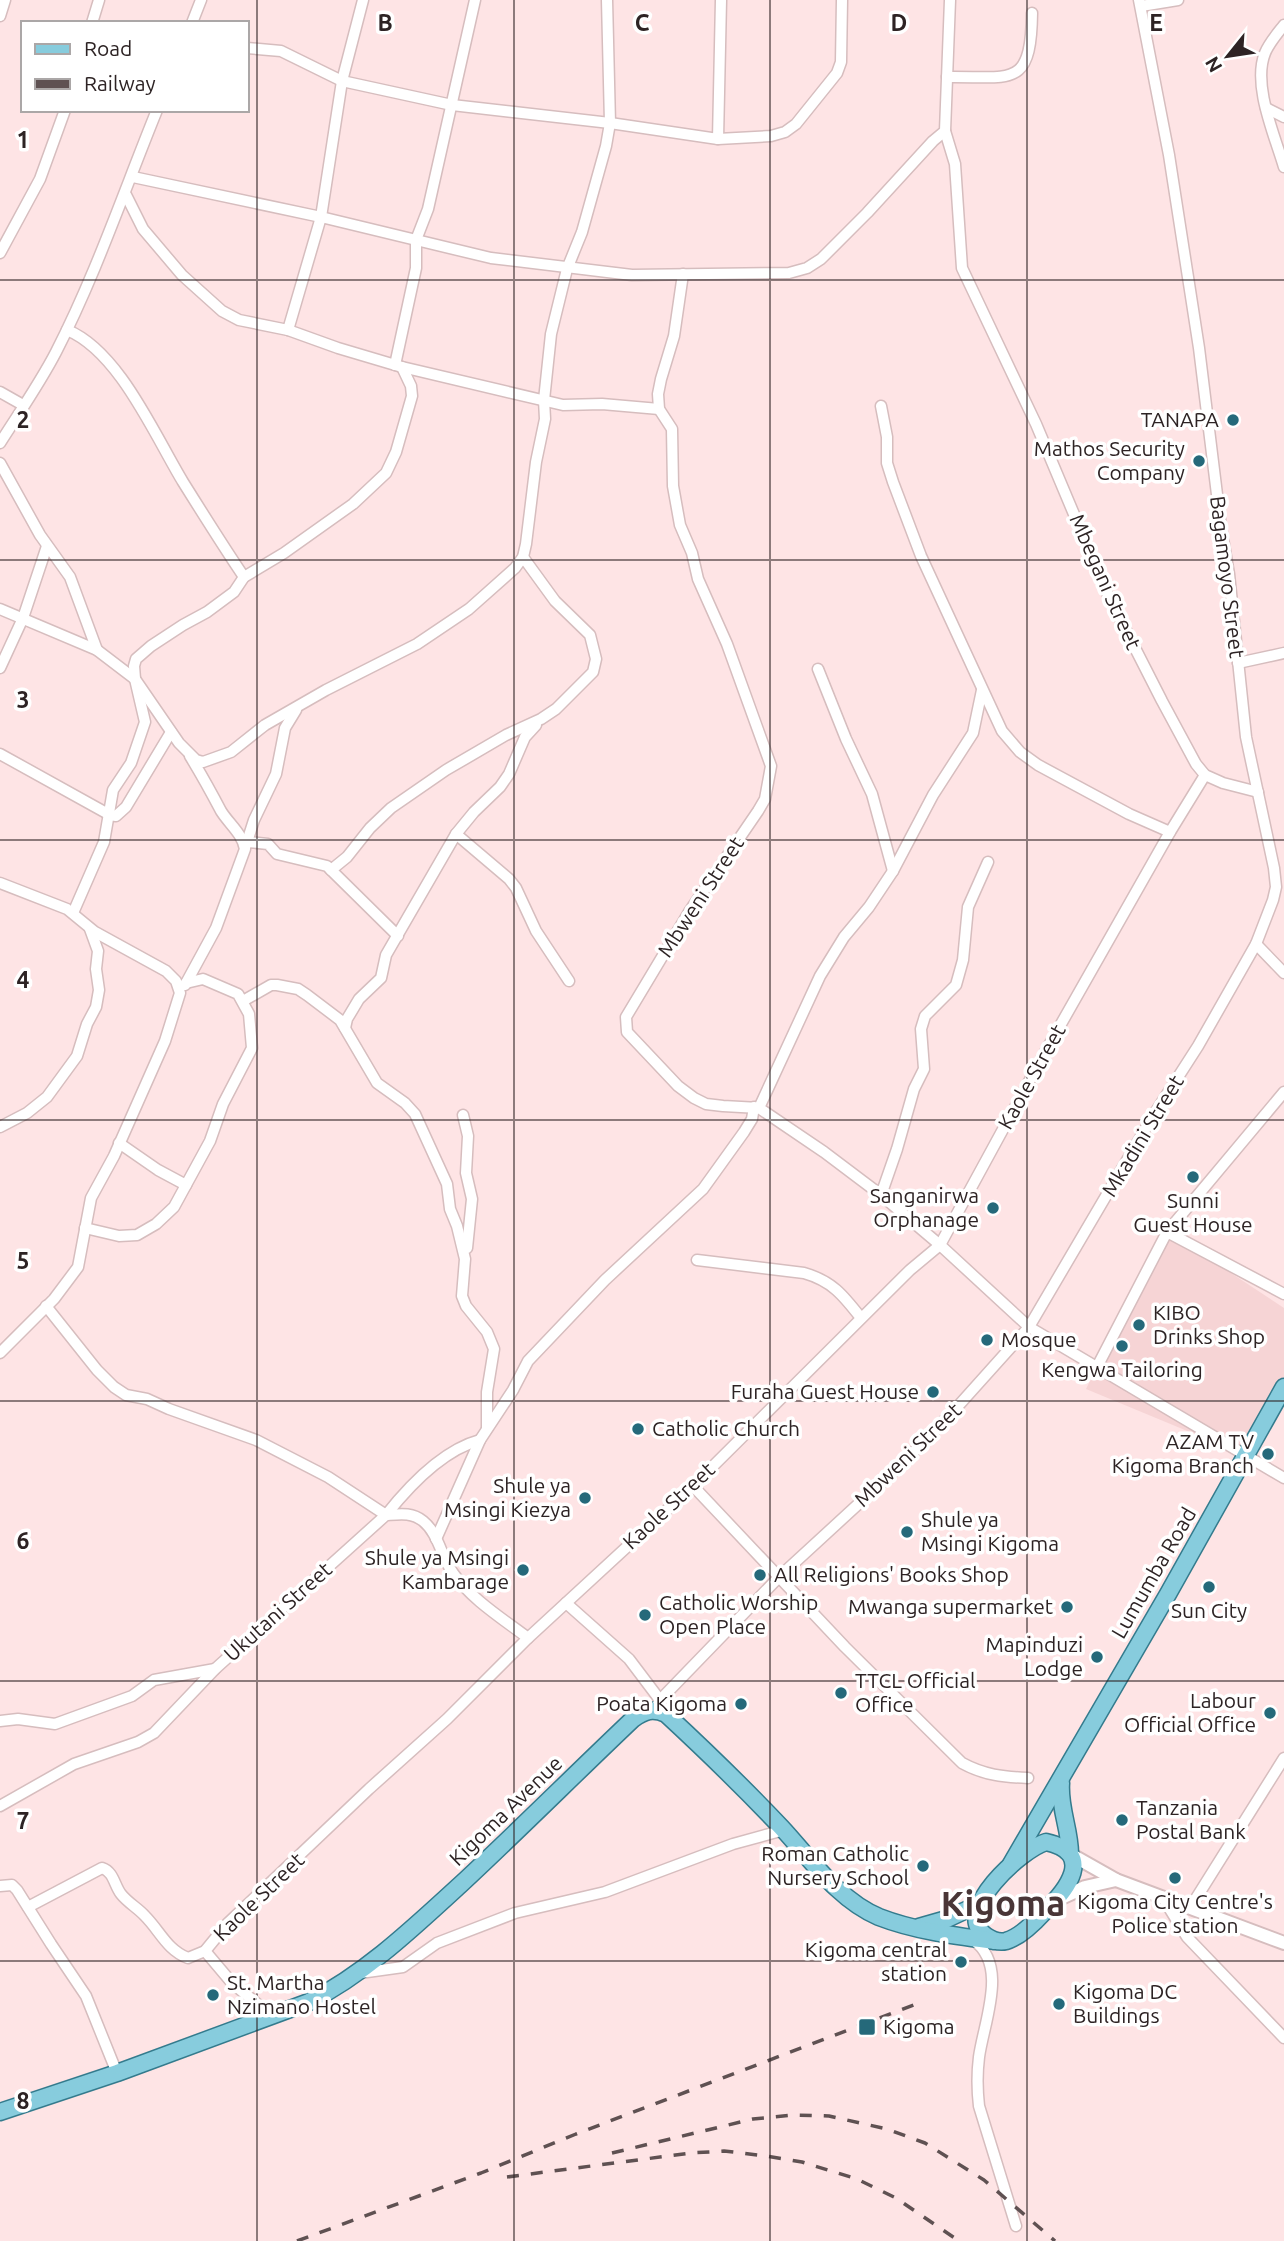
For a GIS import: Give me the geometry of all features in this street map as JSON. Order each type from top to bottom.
[{"type":"main road","name":"Lumumba Road","points":[[1011,1864],[1284,1387]]},
{"type":"main road","points":[[658,1705],[722,1765],[832,1883],[856,1903],[878,1916],[916,1927],[1004,1941],[1016,1936],[1055,1902],[1072,1876],[1074,1867],[1061,1807],[1061,1780]]},
{"type":"main road","name":"Kigoma Avenue","points":[[0,2112],[117,2073],[309,2002],[359,1973],[407,1933],[512,1836],[633,1719],[658,1705]]},
{"type":"main road","points":[[995,1941],[982,1933],[977,1926],[975,1914],[979,1904],[1011,1864],[1031,1848],[1046,1842],[1056,1844],[1070,1854]]},
{"type":"main road","points":[[916,1927],[947,1919],[979,1904]]},
{"type":"street","points":[[0,16],[5,0]]},
{"type":"street","points":[[93,21],[99,0]]},
{"type":"street","points":[[193,21],[201,0]]},
{"type":"street","points":[[288,330],[321,217],[342,81],[363,0]]},
{"type":"street","points":[[73,913],[104,842],[113,790],[131,763],[145,722],[135,679],[136,659],[234,592],[244,577],[284,553],[353,504],[386,473],[400,440],[412,396],[411,386],[398,366],[416,268],[416,240],[428,209],[475,0]]},
{"type":"street","points":[[0,609],[97,650],[135,679],[171,732],[196,760],[203,762],[221,757],[265,725],[326,690],[417,644],[469,608],[515,568],[523,556],[545,419],[544,401],[551,334],[567,269],[595,192],[610,123],[607,0]]},
{"type":"street","points":[[718,139],[720,0]]},
{"type":"street","points":[[248,48],[281,51],[342,81],[452,105],[610,123],[718,139],[771,136],[785,132],[796,124],[830,83],[841,62],[842,0]]},
{"type":"street","name":"Mbegani Street","points":[[950,0],[945,131],[955,164],[962,268],[1036,424],[1108,595],[1162,701],[1196,764],[1205,775]]},
{"type":"street","points":[[1140,3],[1178,0]]},
{"type":"street","name":"Bagamoyo Street","points":[[1140,3],[1169,155],[1199,348],[1246,737],[1276,887],[1269,915],[1256,943]]},
{"type":"street","points":[[947,77],[987,78],[1019,71],[1028,58],[1032,13]]},
{"type":"street","points":[[1284,25],[1265,52],[1260,69],[1266,108],[1284,167]]},
{"type":"street","points":[[1266,108],[1284,117]]},
{"type":"street","points":[[0,253],[3,240],[40,178],[64,112]]},
{"type":"street","points":[[0,443],[67,330],[126,195],[156,112]]},
{"type":"street","points":[[132,177],[321,217],[491,258],[567,269],[632,275],[789,272],[807,268],[821,259],[945,131]]},
{"type":"street","points":[[126,195],[153,243],[206,299],[222,312],[239,320],[288,330],[398,366],[544,401],[574,406],[602,404],[659,409]]},
{"type":"street","name":"Mbweni Street","points":[[683,274],[674,336],[660,379],[659,409],[673,429],[674,496],[680,525],[692,553],[698,579],[726,641],[747,703],[767,750],[771,771],[765,799],[689,912],[626,1017],[625,1026],[627,1032],[678,1086],[694,1098],[706,1104],[757,1107]]},
{"type":"street","points":[[67,330],[77,334],[115,371],[244,577]]},
{"type":"street","points":[[0,392],[23,405]]},
{"type":"street","points":[[881,407],[887,437],[887,463],[893,482],[921,556],[1002,731],[1020,752],[1038,765],[1129,814],[1170,832]]},
{"type":"street","points":[[0,463],[47,546],[76,590],[97,650]]},
{"type":"street","points":[[0,668],[23,618],[47,546]]},
{"type":"street","points":[[331,870],[347,858],[380,818],[408,795],[506,735],[541,719],[556,709],[593,672],[596,659],[587,631],[555,601],[523,556]]},
{"type":"street","points":[[1238,663],[1284,653]]},
{"type":"street","points":[[818,669],[872,794],[893,871]]},
{"type":"street","points":[[436,1539],[480,1440],[513,1391],[528,1361],[605,1280],[703,1189],[744,1132],[820,976],[844,937],[869,907],[893,871],[933,795],[973,733],[983,686]]},
{"type":"street","points":[[0,1353],[72,1278],[78,1267],[91,1198],[169,1033],[180,993],[216,928],[254,820],[276,774],[285,728],[298,708]]},
{"type":"street","points":[[345,1028],[346,1019],[359,999],[381,978],[386,955],[456,834],[500,787],[509,774],[525,737],[541,719]]},
{"type":"street","points":[[0,754],[116,816],[126,807],[171,732]]},
{"type":"street","points":[[186,750],[246,846]]},
{"type":"street","points":[[1205,775],[1223,783],[1258,792]]},
{"type":"street","name":"Kaole Street","points":[[28,1907],[102,1868],[112,1875],[121,1894],[146,1917],[167,1945],[188,1958],[205,1951],[228,1923],[447,1719],[566,1602],[693,1486],[861,1318],[940,1245],[1170,832],[1205,775]]},
{"type":"street","points":[[456,834],[516,888],[536,931],[569,981]]},
{"type":"street","points":[[246,846],[268,844],[274,853],[322,864],[398,936]]},
{"type":"street","points":[[881,1195],[909,1102],[923,1069],[920,1029],[925,1016],[956,985],[963,960],[968,907],[988,862]]},
{"type":"street","points":[[0,883],[73,913],[90,929],[166,971],[176,981],[180,993]]},
{"type":"street","points":[[0,1127],[27,1113],[47,1097],[77,1056],[87,1024],[96,1007],[99,990],[96,969],[98,951],[90,929]]},
{"type":"street","points":[[1256,943],[1284,973]]},
{"type":"street","name":"Mkadini Street","points":[[1029,1327],[1153,1116],[1198,1046],[1256,943]]},
{"type":"street","points":[[85,1228],[119,1236],[137,1235],[156,1224],[174,1207],[211,1141],[223,1104],[252,1048],[249,1014],[238,994],[203,979],[186,983]]},
{"type":"street","points":[[243,1001],[271,985],[285,985],[298,989],[334,1014],[377,1083],[411,1107],[422,1126],[447,1184],[450,1209],[465,1259]]},
{"type":"street","points":[[1097,1367],[1167,1232],[1284,1092]]},
{"type":"street","points":[[757,1107],[815,1145],[881,1195],[1029,1327],[1284,1478]]},
{"type":"street","points":[[463,1115],[468,1136],[466,1173],[472,1207],[462,1296],[466,1306],[487,1332],[494,1349],[486,1392],[487,1428]]},
{"type":"street","points":[[119,1143],[158,1170],[186,1185]]},
{"type":"street","points":[[1167,1232],[1284,1294]]},
{"type":"street","points":[[697,1259],[818,1277],[831,1284],[861,1318]]},
{"type":"street","points":[[46,1306],[97,1370],[126,1395],[147,1399],[256,1440],[328,1478],[386,1515],[409,1513],[421,1519],[436,1539],[453,1573],[467,1588],[528,1638]]},
{"type":"street","name":"Mbweni Street","points":[[658,1705],[779,1577],[903,1463],[1029,1327]]},
{"type":"street","name":"Ukutani Street","points":[[0,1805],[74,1764],[138,1742],[154,1733],[215,1669],[386,1515],[399,1498],[430,1470],[456,1450],[480,1440]]},
{"type":"street","points":[[693,1486],[855,1656],[962,1763],[979,1773],[1028,1778]]},
{"type":"street","points":[[566,1602],[629,1660],[658,1705]]},
{"type":"street","points":[[0,1721],[18,1718],[55,1724],[132,1696],[154,1680],[215,1669]]},
{"type":"street","points":[[1190,1908],[1284,1758]]},
{"type":"street","points":[[359,1973],[403,1967],[436,1944],[514,1913],[605,1892],[733,1844],[784,1830]]},
{"type":"street","points":[[1070,1854],[1116,1880],[1284,1943]]},
{"type":"street","points":[[1055,1902],[1085,1887],[1116,1880]]},
{"type":"street","points":[[0,1886],[12,1885],[86,1996],[117,2073]]},
{"type":"street","points":[[1163,1898],[1187,1937],[1284,2038]]},
{"type":"street","points":[[970,1937],[985,1951],[992,1973],[978,2064],[979,2106],[1016,2226]]},
{"type":"street","points":[[205,1951],[232,1983],[271,2015]]},
{"type":"shaded area","points":[[1164,1229],[1284,1308],[1284,1387],[1250,1457],[1086,1389]]},
{"type":"railway","points":[[297,2241],[481,2173],[924,2001]]},
{"type":"railway","points":[[612,2153],[753,2119],[794,2115],[829,2116],[887,2129],[925,2143],[984,2180],[1055,2241]]},
{"type":"railway","points":[[507,2177],[691,2153],[724,2151],[766,2156],[802,2162],[857,2179],[896,2198],[959,2241]]},
{"type":"place","name":"TANAPA","points":[[1233,420]]},
{"type":"place","name":"Mathos Security Company","points":[[1199,461]]},
{"type":"place","name":"Sunni Guest House","points":[[1193,1177]]},
{"type":"place","name":"Sanganirwa Orphanage","points":[[993,1208]]},
{"type":"place","name":"KIBO Drinks Shop","points":[[1139,1325]]},
{"type":"place","name":"Mosque","points":[[987,1340]]},
{"type":"place","name":"Kengwa Tailoring","points":[[1122,1346]]},
{"type":"place","name":"Furaha Guest House","points":[[933,1392]]},
{"type":"place","name":"Catholic Church","points":[[638,1429]]},
{"type":"place","name":"AZAM TV Kigoma Branch","points":[[1268,1454]]},
{"type":"place","name":"Shule ya Msingi Kiezya","points":[[585,1498]]},
{"type":"place","name":"Shule ya Msingi Kigoma","points":[[907,1532]]},
{"type":"place","name":"Shule ya Msingi Kambarage","points":[[523,1570]]},
{"type":"place","name":"All Religions' Books Shop","points":[[760,1575]]},
{"type":"place","name":"Sun City","points":[[1209,1587]]},
{"type":"place","name":"Mwanga supermarket","points":[[1067,1607]]},
{"type":"place","name":"Catholic Worship Open Place","points":[[645,1615]]},
{"type":"place","name":"Mapinduzi Lodge","points":[[1097,1657]]},
{"type":"place","name":"TTCL Official Office","points":[[841,1693]]},
{"type":"place","name":"Poata Kigoma","points":[[741,1704]]},
{"type":"place","name":"Labour Official Office","points":[[1270,1713]]},
{"type":"place","name":"Tanzania Postal Bank","points":[[1122,1820]]},
{"type":"place","name":"Roman Catholic Nursery School","points":[[923,1866]]},
{"type":"place","name":"Kigoma City Centre's Police station","points":[[1175,1878]]},
{"type":"place","name":"Kigoma central station","points":[[961,1962]]},
{"type":"place","name":"St. Martha Nzimano Hostel","points":[[213,1995]]},
{"type":"place","name":"Kigoma DC Buildings","points":[[1059,2004]]},
{"type":"place","name":"Kigoma","points":[[867,2027]]},
{"type":"district","name":"Kigoma","points":[[1003,1904]]}]
